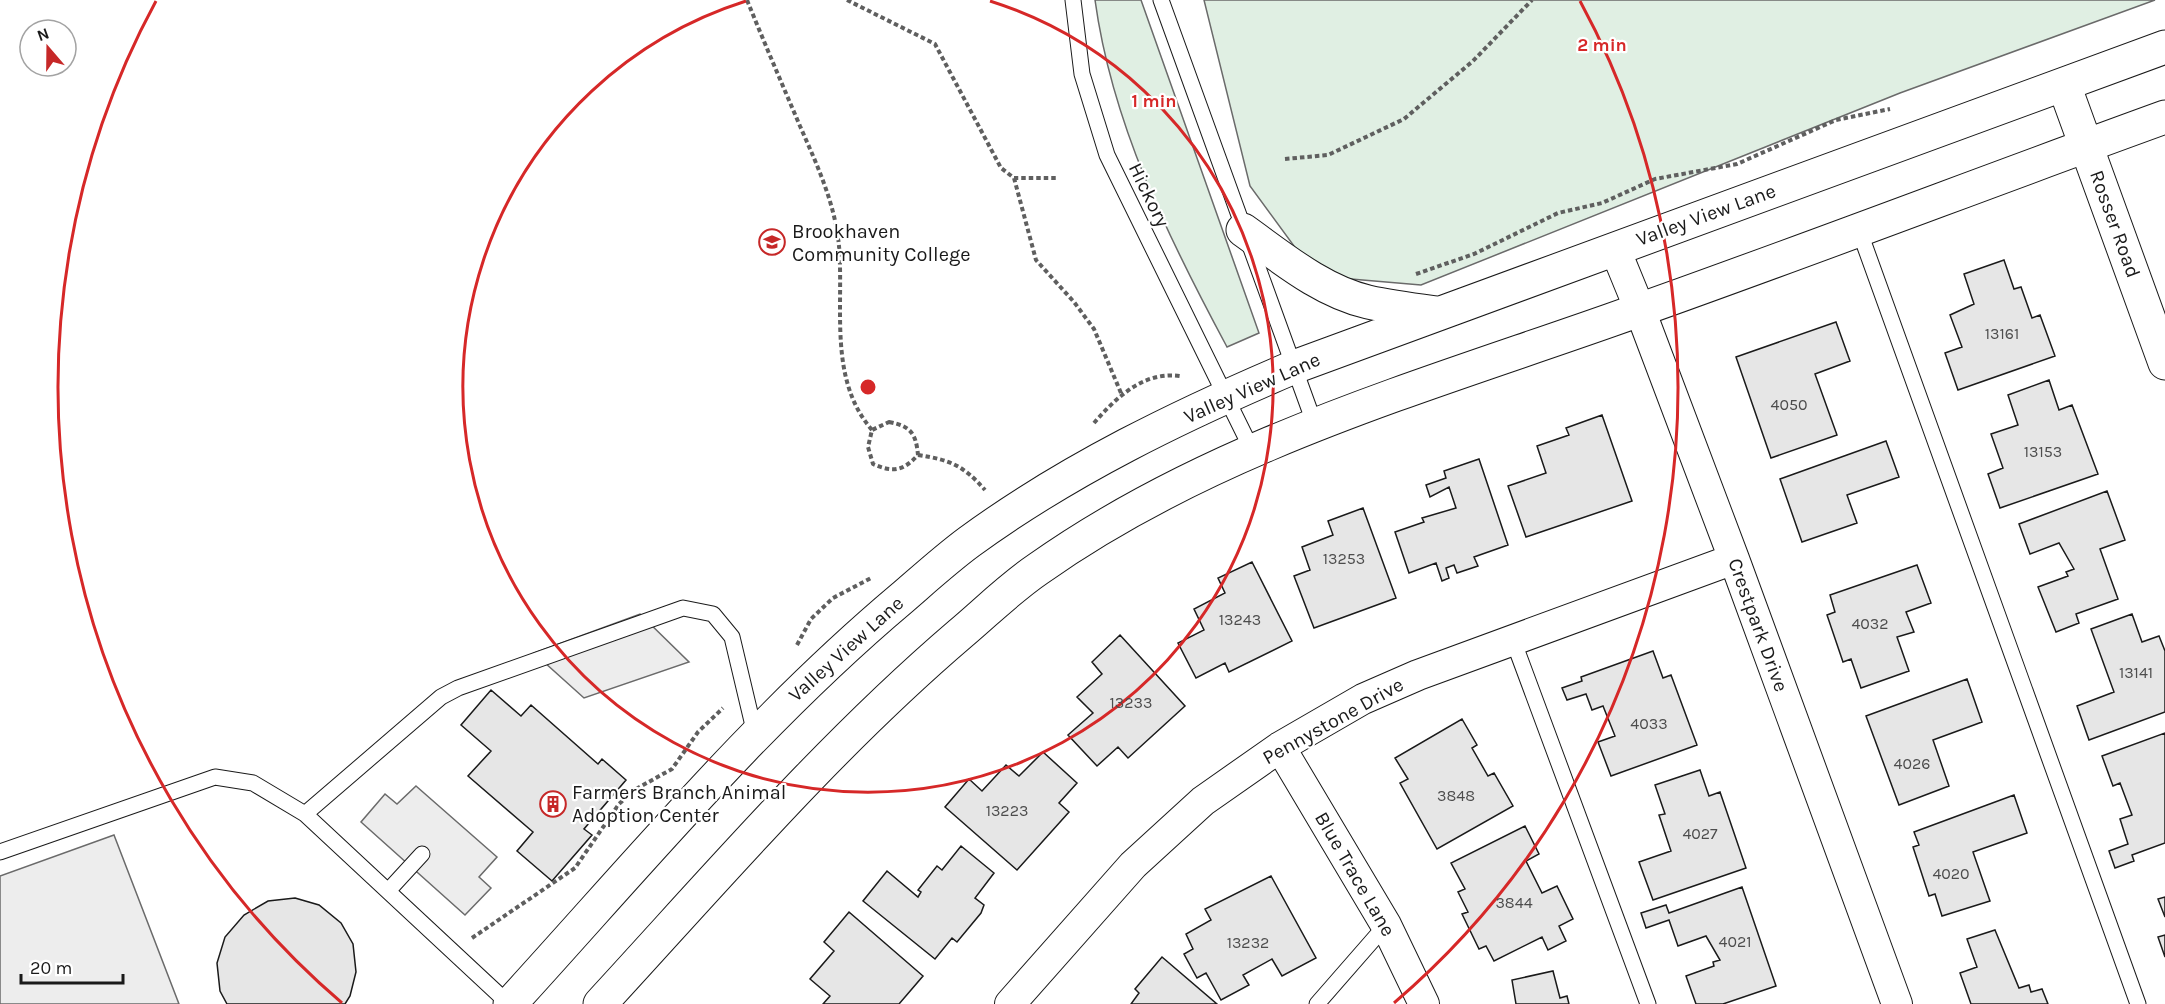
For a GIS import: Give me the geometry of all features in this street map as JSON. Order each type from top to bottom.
[{"type":"main road","name":"Valley View Lane","points":[[509,1004],[755,734],[812,677],[968,543],[1048,488],[1123,447],[1226,396],[1294,367],[2165,47]]},
{"type":"main road","name":"Rosser Road","points":[[2064,85],[2165,363]]},
{"type":"main road","points":[[600,1004],[837,746],[914,673],[1025,579],[1081,540],[1132,511],[1182,484],[1315,425],[1640,310],[2165,117]]},
{"type":"main road","points":[[1243,230],[1296,269],[1332,288],[1366,302],[1438,313]]},
{"type":"street","name":"Crestpark Drive","points":[[1615,249],[1734,559],[1896,1004]]},
{"type":"street","name":"Pennystone Drive","points":[[1010,1004],[1133,865],[1203,801],[1280,747],[1363,699],[1418,675],[1734,559]]},
{"type":"street","name":"Blue Trace Lane","points":[[1280,747],[1386,925],[1424,1004]]},
{"type":"lane","name":"Hickory","points":[[1073,0],[1082,74],[1107,155],[1253,452]]},
{"type":"lane","points":[[1161,0],[1315,425]]},
{"type":"lane","points":[[1859,230],[2138,1004]]},
{"type":"lane","points":[[305,814],[441,697],[458,688],[683,608],[713,614],[732,637],[755,734]]},
{"type":"lane","points":[[1513,640],[1648,1004]]},
{"type":"lane","points":[[0,852],[214,777],[253,783],[305,814],[509,1004]]},
{"type":"lane","points":[[388,891],[422,854]]},
{"type":"lane","points":[[1317,1004],[1386,925]]},
{"type":"path","points":[[747,0],[824,183],[834,214],[839,246],[843,369],[850,395],[860,416],[872,430]]},
{"type":"path","points":[[847,0],[935,44],[1001,168],[1014,178],[1036,260],[1094,329],[1121,393]]},
{"type":"path","points":[[1284,159],[1328,155],[1404,119],[1473,62],[1532,0]]},
{"type":"path","points":[[1411,276],[1474,254],[1558,213],[1602,203],[1655,179],[1737,164],[1836,120],[1895,108]]},
{"type":"path","points":[[1014,178],[1057,178]]},
{"type":"path","points":[[889,422],[904,425],[916,436],[918,455],[906,468],[888,471],[873,464],[868,447],[872,430],[889,422]]},
{"type":"path","points":[[918,455],[945,459],[968,471],[985,490]]},
{"type":"green space","points":[[1095,0],[1141,0],[1259,333],[1227,347],[1184,264],[1145,179],[1114,91]]},
{"type":"green space","points":[[1204,0],[2155,0],[1900,93],[1421,285],[1316,276],[1250,186]]},
{"type":"shaded area","points":[[640,614],[689,662],[584,698],[534,653]]},
{"type":"shaded area","points":[[416,786],[497,857],[479,877],[491,888],[465,915],[361,822],[385,794],[397,804]]},
{"type":"shaded area","points":[[114,835],[179,1004],[0,1004],[0,876]]},
{"type":"building","points":[[2004,260],[2014,289],[2021,287],[2032,318],[2040,315],[2055,356],[1958,390],[1945,353],[1962,347],[1950,315],[1974,304],[1964,274]]},
{"type":"building","points":[[1836,322],[1850,361],[1815,374],[1837,435],[1771,458],[1736,357]]},
{"type":"building","points":[[2049,380],[2059,410],[2072,405],[2098,474],[2000,508],[1988,474],[2003,468],[1991,434],[2018,425],[2008,395]]},
{"type":"building","points":[[1602,415],[1632,501],[1526,537],[1508,486],[1546,473],[1537,446],[1569,435],[1566,428]]},
{"type":"building","points":[[1886,441],[1899,477],[1847,495],[1857,523],[1802,542],[1780,479]]},
{"type":"building","points":[[1479,459],[1508,545],[1474,557],[1478,566],[1457,573],[1454,565],[1446,568],[1449,578],[1442,581],[1436,563],[1409,573],[1395,532],[1424,522],[1422,518],[1456,508],[1449,487],[1430,497],[1426,485],[1446,478],[1444,471]]},
{"type":"building","points":[[2107,491],[2125,540],[2100,549],[2118,599],[2076,614],[2079,623],[2056,632],[2038,587],[2068,576],[2066,572],[2074,569],[2059,543],[2030,554],[2019,524]]},
{"type":"building","points":[[1363,508],[1396,598],[1314,628],[1294,576],[1310,570],[1302,547],[1333,535],[1328,521]]},
{"type":"building","points":[[1252,562],[1292,641],[1229,672],[1225,663],[1196,678],[1178,643],[1204,630],[1194,609],[1225,593],[1218,578]]},
{"type":"building","points":[[1917,565],[1931,603],[1906,612],[1914,632],[1897,637],[1909,671],[1861,688],[1851,659],[1843,662],[1827,615],[1835,612],[1830,595]]},
{"type":"building","points":[[2132,614],[2142,642],[2159,636],[2165,651],[2165,712],[2089,740],[2077,706],[2114,692],[2091,629]]},
{"type":"building","points":[[1120,635],[1185,706],[1128,758],[1118,747],[1097,766],[1068,735],[1093,713],[1077,697],[1102,674],[1092,662]]},
{"type":"building","points":[[1653,651],[1663,678],[1671,675],[1697,745],[1611,776],[1598,742],[1615,736],[1603,706],[1592,710],[1586,694],[1567,700],[1562,688],[1582,681],[1581,677]]},
{"type":"building","points":[[1967,679],[1982,722],[1933,740],[1949,786],[1899,805],[1866,716]]},
{"type":"building","name":"Farmers Branch Animal Adoption Center","points":[[491,690],[521,716],[531,705],[598,764],[602,759],[626,780],[584,829],[592,835],[552,881],[517,851],[533,832],[468,776],[491,751],[461,725]]},
{"type":"building","points":[[1462,719],[1477,745],[1472,748],[1488,776],[1494,773],[1513,806],[1437,849],[1400,783],[1408,779],[1395,758]]},
{"type":"building","points":[[2165,733],[2165,843],[2132,855],[2134,861],[2115,868],[2109,851],[2128,844],[2120,819],[2132,815],[2120,783],[2113,786],[2102,756]]},
{"type":"building","points":[[1043,752],[1077,783],[1059,803],[1069,812],[1017,870],[945,807],[969,779],[982,791],[1006,765],[1019,776]]},
{"type":"building","points":[[1700,770],[1709,796],[1720,792],[1746,868],[1653,900],[1639,862],[1671,851],[1659,815],[1665,814],[1655,785]]},
{"type":"building","points":[[2014,795],[2027,833],[1973,852],[1990,901],[1942,916],[1935,894],[1929,896],[1913,847],[1919,845],[1914,832]]},
{"type":"building","points":[[1525,826],[1539,854],[1526,861],[1542,893],[1557,886],[1573,919],[1559,926],[1566,941],[1548,950],[1542,937],[1494,961],[1486,946],[1479,949],[1462,914],[1468,912],[1458,892],[1465,889],[1451,863]]},
{"type":"building","points":[[961,846],[994,873],[975,898],[984,905],[981,913],[957,942],[952,938],[935,959],[863,901],[887,871],[918,897],[921,892],[918,890],[937,866],[942,870]]},
{"type":"building","points":[[1271,876],[1316,958],[1282,976],[1272,959],[1243,975],[1249,985],[1221,1000],[1206,973],[1197,978],[1184,954],[1193,949],[1186,934],[1211,920],[1205,909]]},
{"type":"building","points":[[1742,887],[1776,986],[1723,1004],[1696,1004],[1686,976],[1714,966],[1713,962],[1720,960],[1706,936],[1678,946],[1669,920],[1646,928],[1641,913],[1666,905],[1669,913]]},
{"type":"building","points":[[2165,897],[2165,917],[2158,899]]},
{"type":"building","points":[[295,898],[319,905],[341,923],[353,944],[356,972],[350,996],[345,1004],[227,1004],[220,991],[217,963],[225,937],[244,915],[268,901]]},
{"type":"building","points":[[849,912],[923,976],[899,1004],[823,1004],[830,996],[810,979],[834,951],[824,942]]},
{"type":"building","points":[[1995,930],[2019,988],[2029,985],[2031,992],[2042,989],[2048,1004],[1971,1004],[1960,973],[1977,967],[1967,939]]},
{"type":"building","points":[[2165,935],[2165,957],[2158,937]]},
{"type":"building","points":[[1162,957],[1217,1004],[1131,1004],[1139,993],[1135,989]]},
{"type":"building","points":[[1553,971],[1560,998],[1567,996],[1569,1004],[1516,1004],[1512,980]]},
{"type":"place","name":"Brookhaven Community College","points":[[772,242]]},
{"type":"place","name":"Farmers Branch Animal Adoption Center","points":[[553,804]]}]
